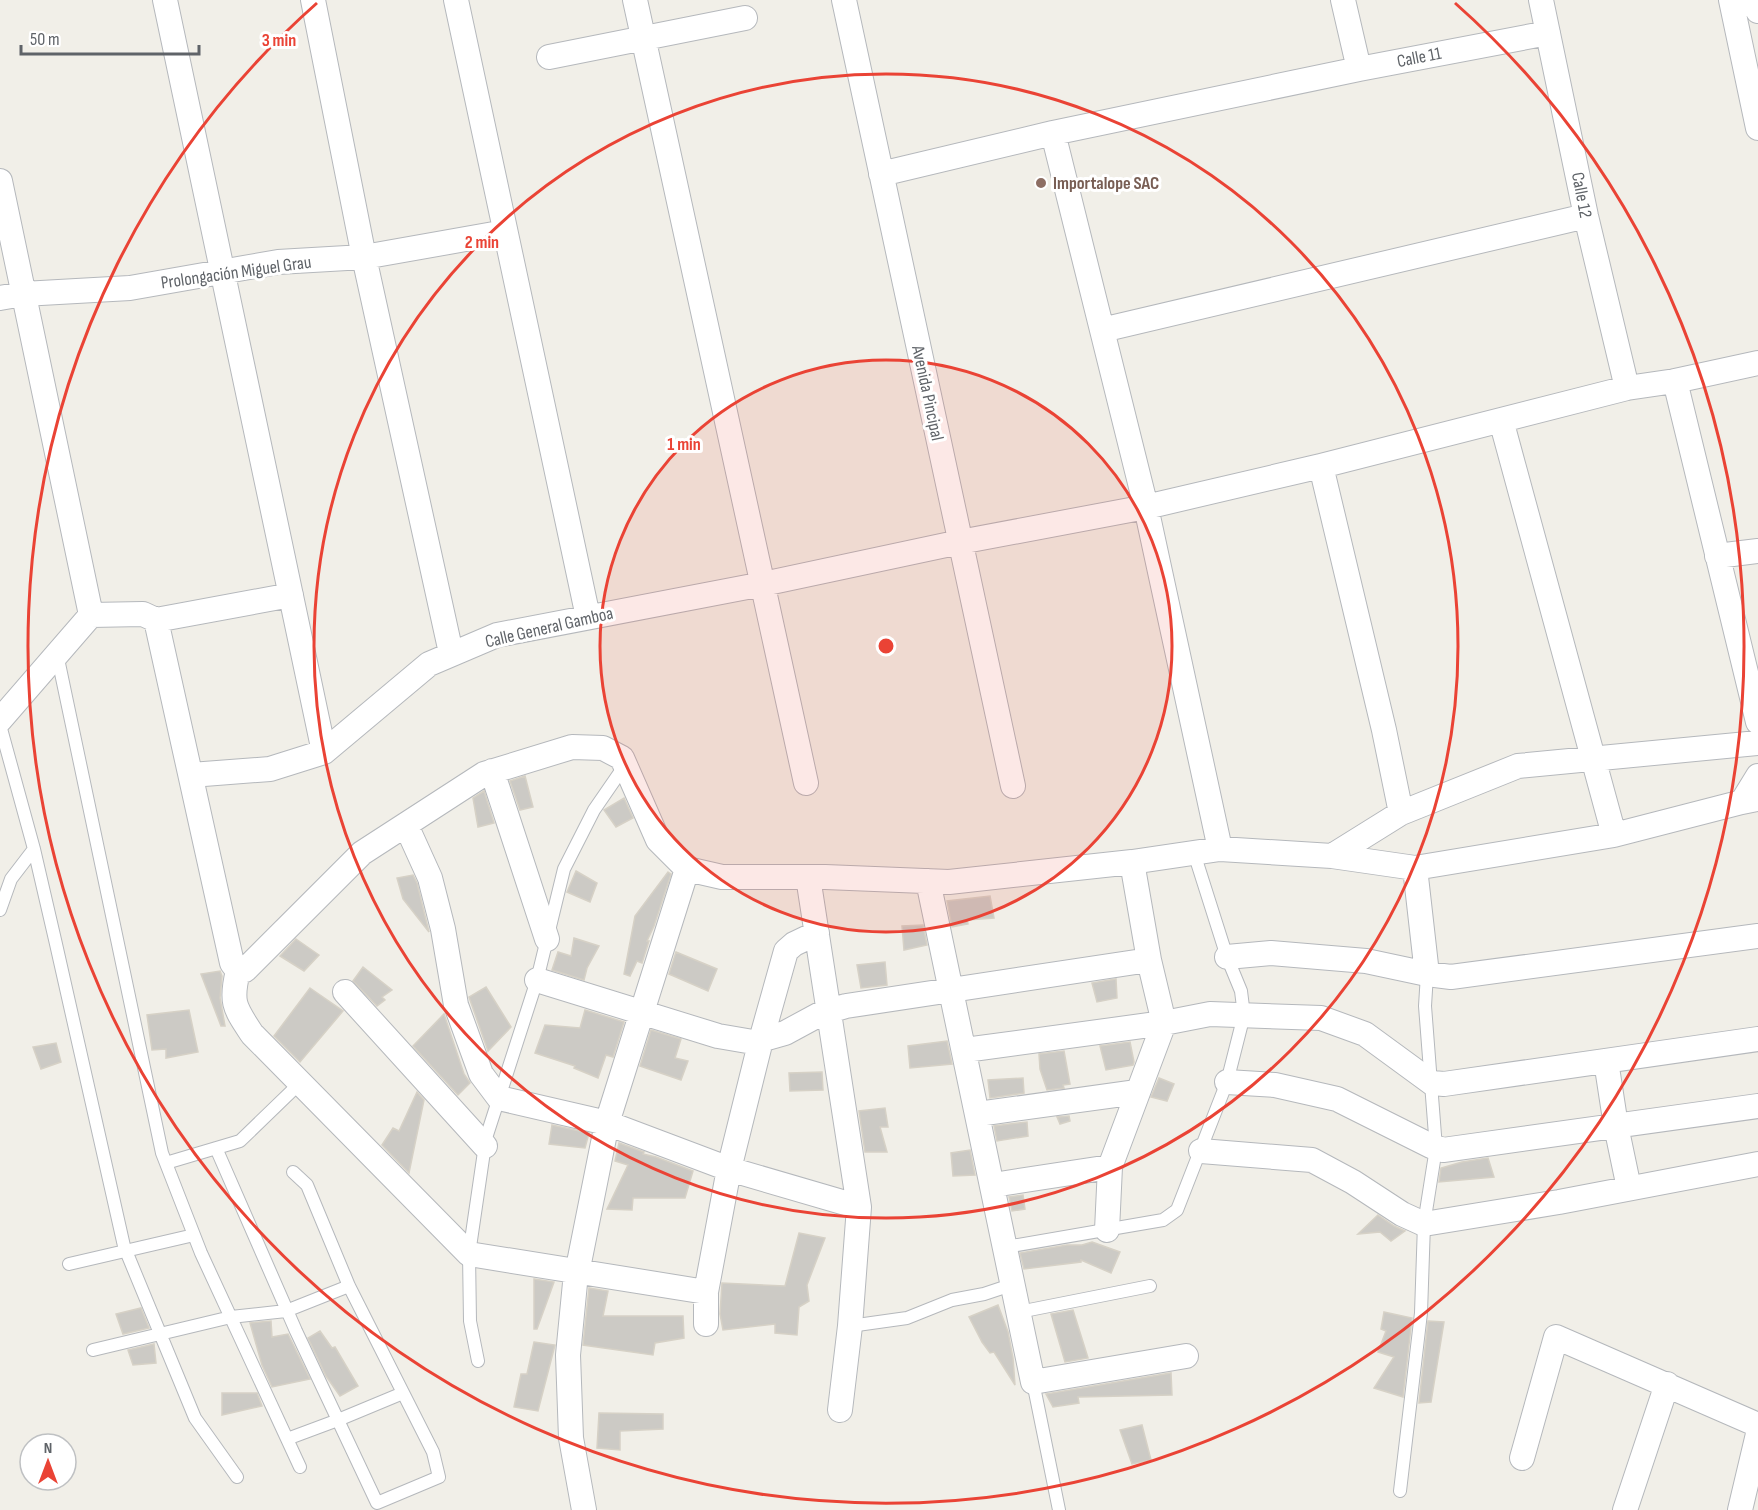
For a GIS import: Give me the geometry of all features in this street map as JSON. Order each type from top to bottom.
[{"type":"street","points":[[165,0],[324,752]]},
{"type":"street","points":[[313,0],[364,257],[451,653]]},
{"type":"street","points":[[456,0],[588,617]]},
{"type":"street","points":[[635,0],[806,783]]},
{"type":"street","name":"Avenida Pincipal","points":[[844,0],[1013,786]]},
{"type":"street","points":[[1343,0],[1359,69]]},
{"type":"street","name":"Calle 12","points":[[1541,0],[1586,216],[1627,388]]},
{"type":"street","points":[[1731,0],[1758,128]]},
{"type":"street","points":[[1751,0],[1758,11]]},
{"type":"street","points":[[549,57],[745,18]]},
{"type":"street","name":"Calle 11","points":[[881,174],[1053,133],[1359,69],[1548,33]]},
{"type":"street","points":[[1053,133],[1146,507],[1220,849]]},
{"type":"street","points":[[0,181],[12,296],[91,615]]},
{"type":"street","points":[[1102,330],[1586,216]]},
{"type":"street","name":"Prolongación Miguel Grau","points":[[12,296],[130,288],[278,262],[364,257],[506,232]]},
{"type":"street","name":"Calle General Gamboa","points":[[191,775],[270,769],[324,752],[429,664],[497,635],[1146,507],[1321,466],[1627,388],[1675,381],[1758,363]]},
{"type":"street","points":[[1675,381],[1758,722]]},
{"type":"street","points":[[1501,420],[1614,835]]},
{"type":"street","points":[[1321,466],[1384,730],[1401,813]]},
{"type":"street","points":[[1717,556],[1758,551]]},
{"type":"street","points":[[0,720],[91,615],[143,614],[156,620],[291,595]]},
{"type":"street","points":[[156,620],[232,963],[238,971]]},
{"type":"street","points":[[1332,856],[1401,813],[1518,766],[1758,743]]},
{"type":"street","points":[[238,971],[245,970],[362,853],[484,774],[572,747],[603,748],[621,758],[658,840],[687,869],[722,877],[808,877],[949,882],[1132,862],[1220,849],[1332,856],[1415,868],[1614,835],[1750,801],[1758,776]]},
{"type":"street","points":[[492,771],[547,939]]},
{"type":"street","points":[[406,825],[430,878],[443,929],[456,1005],[481,1074],[499,1098],[607,1123],[729,1168],[859,1207]]},
{"type":"street","points":[[1107,1230],[1110,1167],[1164,1023],[1149,960],[1132,862]]},
{"type":"street","points":[[1415,868],[1427,974]]},
{"type":"street","points":[[584,1510],[571,1438],[568,1355],[577,1272],[607,1123],[687,869]]},
{"type":"street","points":[[808,877],[859,1207],[850,1326],[840,1410]]},
{"type":"street","points":[[928,881],[1033,1382],[1186,1356]]},
{"type":"street","points":[[706,1324],[706,1292],[729,1168],[760,1040],[786,951],[794,944],[817,933]]},
{"type":"street","points":[[1227,957],[1271,953],[1354,960],[1451,978],[1758,936]]},
{"type":"street","points":[[537,980],[718,1036],[753,1042],[785,1033],[830,1011],[846,1006],[1149,960]]},
{"type":"street","points":[[238,971],[233,989],[235,1008],[252,1034],[468,1254],[706,1292]]},
{"type":"street","points":[[345,992],[485,1146]]},
{"type":"street","points":[[964,1050],[1164,1023],[1210,1014],[1321,1018],[1365,1034],[1432,1083],[1444,1084],[1758,1039]]},
{"type":"street","points":[[1606,1060],[1616,1126],[1629,1188]]},
{"type":"street","points":[[1227,1082],[1275,1085],[1338,1098],[1443,1150],[1758,1106]]},
{"type":"street","points":[[978,1114],[1137,1092]]},
{"type":"street","points":[[1201,1151],[1312,1160],[1353,1182],[1402,1214],[1424,1224],[1758,1164]]},
{"type":"street","points":[[993,1185],[1110,1167]]},
{"type":"street","points":[[1522,1458],[1556,1337],[1758,1425]]},
{"type":"street","points":[[1625,1510],[1667,1384]]},
{"type":"street","points":[[1740,1510],[1758,1434]]},
{"type":"lane","points":[[57,654],[166,1163],[194,1235],[300,1467]]},
{"type":"lane","points":[[0,725],[34,849],[126,1251],[195,1418],[237,1477]]},
{"type":"lane","points":[[478,1361],[470,1321],[468,1254],[485,1146],[537,980],[564,869],[594,810],[625,765]]},
{"type":"lane","points":[[0,910],[11,879],[34,849]]},
{"type":"lane","points":[[1006,1247],[1163,1220],[1177,1210],[1227,1082],[1244,1016],[1241,991],[1227,957],[1194,852]]},
{"type":"lane","points":[[1400,1491],[1421,1313],[1424,1224],[1436,1148],[1425,1006],[1427,974]]},
{"type":"lane","points":[[166,1163],[240,1141],[300,1083]]},
{"type":"lane","points":[[216,1148],[286,1311],[377,1503],[439,1477],[434,1452],[349,1286],[307,1185],[292,1173]]},
{"type":"lane","points":[[69,1264],[194,1235]]},
{"type":"lane","points":[[850,1326],[907,1318],[952,1300],[1014,1284]]},
{"type":"lane","points":[[93,1350],[231,1317],[286,1311],[349,1286]]},
{"type":"lane","points":[[1019,1312],[1150,1286]]},
{"type":"lane","points":[[1033,1382],[1059,1510]]},
{"type":"lane","points":[[287,1439],[403,1393]]},
{"type":"building","points":[[525,776],[533,807],[520,810],[510,781]]},
{"type":"building","points":[[484,791],[494,823],[478,827],[473,798]]},
{"type":"building","points":[[624,798],[633,818],[616,827],[604,810]]},
{"type":"building","points":[[576,871],[597,883],[590,902],[567,892]]},
{"type":"building","points":[[668,872],[671,874],[647,941],[649,941],[642,963],[637,961],[630,976],[624,974],[635,916]]},
{"type":"building","points":[[413,875],[429,932],[403,899],[397,878]]},
{"type":"building","points":[[990,896],[994,918],[967,920],[968,924],[952,927],[947,901]]},
{"type":"building","points":[[923,925],[927,945],[904,950],[902,926]]},
{"type":"building","points":[[574,938],[599,946],[587,968],[584,980],[552,970],[558,952],[571,956]]},
{"type":"building","points":[[296,939],[319,955],[304,971],[280,956]]},
{"type":"building","points":[[676,952],[717,969],[708,991],[669,974]]},
{"type":"building","points":[[885,962],[887,985],[861,988],[857,965]]},
{"type":"building","points":[[363,967],[392,990],[382,997],[385,1000],[377,1006],[353,981]]},
{"type":"building","points":[[220,971],[222,976],[220,998],[225,1026],[221,1026],[201,974]]},
{"type":"building","points":[[1116,979],[1117,998],[1097,1002],[1092,983]]},
{"type":"building","points":[[486,987],[511,1027],[488,1051],[469,997]]},
{"type":"building","points":[[310,988],[343,1011],[300,1062],[274,1036]]},
{"type":"building","points":[[189,1010],[198,1052],[166,1058],[166,1049],[152,1050],[147,1015]]},
{"type":"building","points":[[585,1010],[624,1022],[613,1057],[606,1055],[598,1078],[574,1068],[575,1066],[535,1053],[545,1025],[580,1028]]},
{"type":"building","points":[[444,1014],[464,1074],[470,1083],[458,1095],[413,1046]]},
{"type":"building","points":[[651,1030],[681,1039],[675,1058],[688,1061],[681,1080],[640,1066]]},
{"type":"building","points":[[947,1041],[952,1064],[910,1068],[908,1046]]},
{"type":"building","points":[[1130,1042],[1133,1065],[1106,1070],[1100,1046]]},
{"type":"building","points":[[56,1043],[61,1062],[41,1069],[33,1047]]},
{"type":"building","points":[[1064,1051],[1070,1084],[1063,1085],[1064,1088],[1047,1090],[1040,1069],[1039,1054]]},
{"type":"building","points":[[822,1072],[823,1090],[790,1091],[789,1073]]},
{"type":"building","points":[[1023,1078],[1024,1093],[990,1098],[988,1080]]},
{"type":"building","points":[[1159,1078],[1174,1084],[1167,1101],[1151,1097]]},
{"type":"building","points":[[417,1092],[424,1100],[409,1173],[382,1145],[393,1128],[399,1131]]},
{"type":"building","points":[[885,1108],[888,1127],[880,1127],[887,1152],[865,1152],[859,1111]]},
{"type":"building","points":[[1069,1116],[1070,1121],[1060,1124],[1057,1117]]},
{"type":"building","points":[[1027,1122],[1028,1136],[997,1141],[994,1126]]},
{"type":"building","points":[[552,1125],[589,1133],[585,1148],[549,1144]]},
{"type":"building","points":[[619,1143],[693,1171],[685,1198],[633,1198],[632,1210],[607,1209],[628,1165],[615,1161]]},
{"type":"building","points":[[970,1150],[975,1175],[953,1176],[951,1153]]},
{"type":"building","points":[[1488,1158],[1494,1177],[1439,1182],[1441,1168]]},
{"type":"building","points":[[1023,1195],[1025,1209],[1012,1211],[1009,1197]]},
{"type":"building","points":[[1378,1215],[1405,1231],[1391,1241],[1380,1232],[1358,1234]]},
{"type":"building","points":[[799,1233],[825,1238],[807,1285],[809,1301],[799,1307],[797,1335],[775,1333],[775,1324],[723,1330],[720,1314],[722,1283],[785,1286]]},
{"type":"building","points":[[1092,1242],[1120,1252],[1111,1273],[1081,1260],[1081,1262],[1024,1269],[1020,1253]]},
{"type":"building","points":[[534,1279],[554,1282],[537,1329],[534,1329]]},
{"type":"building","points":[[589,1288],[608,1291],[603,1316],[683,1316],[684,1338],[655,1343],[653,1355],[583,1345]]},
{"type":"building","points":[[998,1305],[1008,1332],[1015,1385],[994,1352],[990,1353],[982,1342],[969,1317]]},
{"type":"building","points":[[141,1308],[149,1328],[123,1334],[116,1314]]},
{"type":"building","points":[[1073,1310],[1088,1358],[1065,1362],[1051,1314]]},
{"type":"building","points":[[1384,1312],[1412,1318],[1403,1397],[1374,1388],[1394,1357],[1378,1352],[1386,1331],[1381,1329]]},
{"type":"building","points":[[271,1321],[272,1337],[288,1334],[310,1379],[272,1387],[262,1365],[250,1323]]},
{"type":"building","points":[[1428,1321],[1444,1322],[1431,1402],[1419,1403]]},
{"type":"building","points":[[320,1331],[332,1348],[335,1347],[358,1386],[340,1396],[326,1376],[308,1338]]},
{"type":"building","points":[[534,1342],[555,1345],[538,1411],[514,1407],[521,1374],[527,1374]]},
{"type":"building","points":[[154,1344],[156,1363],[133,1365],[128,1350]]},
{"type":"building","points":[[1171,1373],[1172,1395],[1078,1397],[1079,1403],[1053,1407],[1046,1394]]},
{"type":"building","points":[[222,1393],[257,1393],[262,1406],[222,1415]]},
{"type":"building","points":[[599,1413],[663,1414],[663,1429],[620,1431],[620,1450],[597,1448]]},
{"type":"building","points":[[1142,1425],[1151,1460],[1132,1464],[1120,1430]]},
{"type":"place","name":"Importalope SAC","points":[[1041,183]]}]
